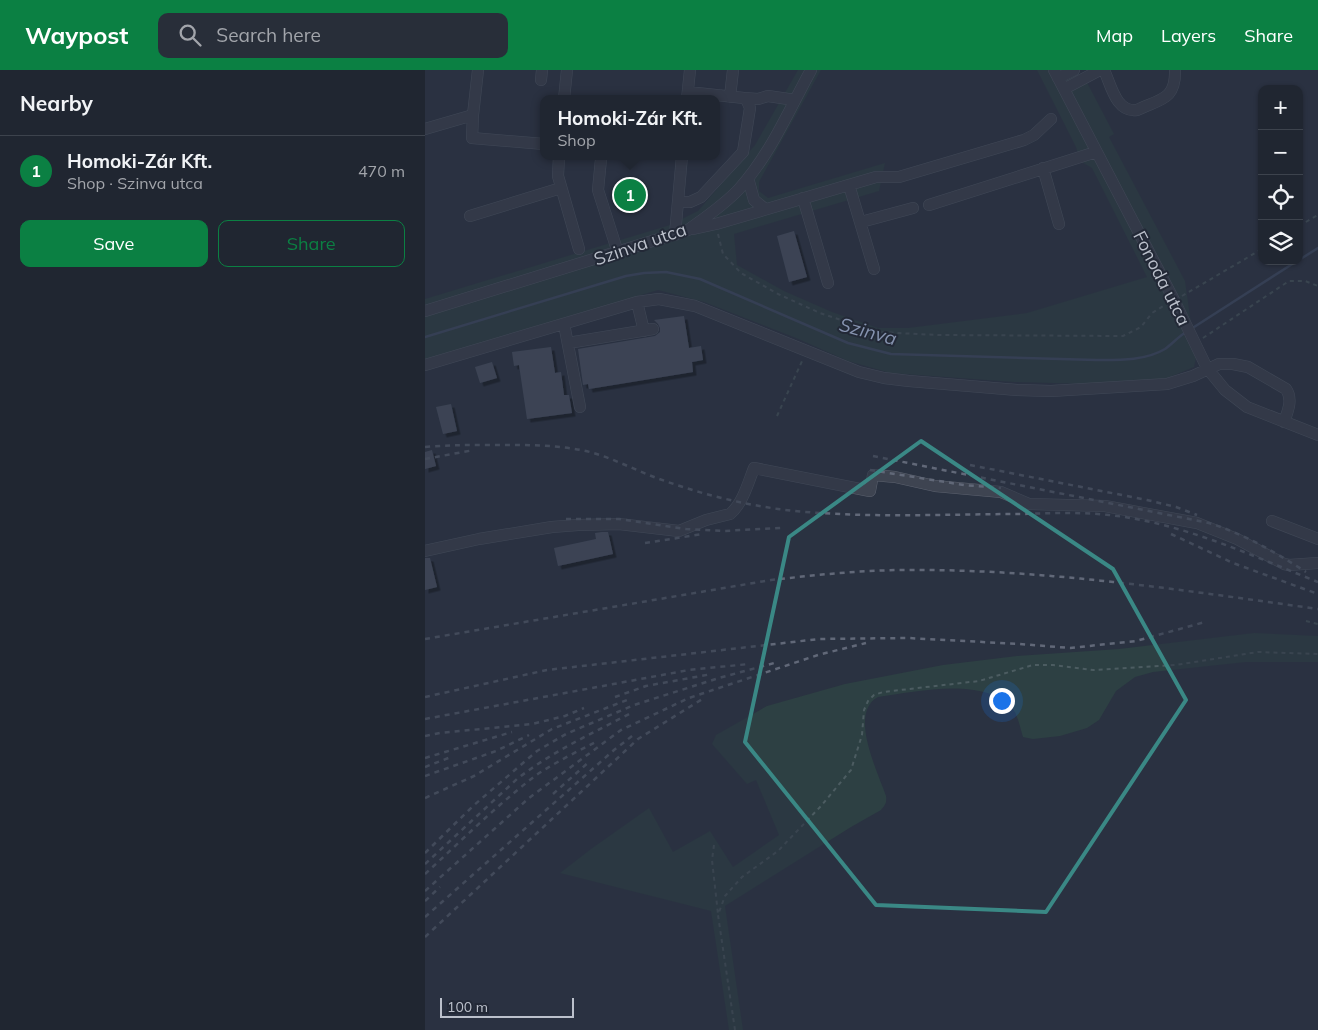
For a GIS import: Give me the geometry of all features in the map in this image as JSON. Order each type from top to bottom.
[{"type":"street","points":[[478,70],[472,138],[540,144]]},
{"type":"street","points":[[564,95],[567,70]]},
{"type":"street","points":[[687,95],[690,70]]},
{"type":"street","points":[[730,97],[733,70]]},
{"type":"street","name":"Szinva utca","points":[[425,311],[688,230],[715,211],[748,178],[771,145],[811,70]]},
{"type":"street","points":[[1056,74],[1074,70]]},
{"type":"street","points":[[1064,89],[1100,70]]},
{"type":"street","points":[[1105,70],[1120,105],[1125,110],[1131,111],[1168,95],[1174,87],[1175,70]]},
{"type":"street","name":"Fonoda utca","points":[[1056,74],[1183,318],[1200,344],[1207,368],[1225,390],[1256,412],[1318,435]]},
{"type":"street","points":[[720,97],[758,99],[769,96],[795,100]]},
{"type":"street","points":[[679,202],[690,202],[701,196],[743,152],[749,108],[744,98]]},
{"type":"street","points":[[425,129],[473,115]]},
{"type":"street","points":[[688,230],[716,224],[883,176],[899,177],[1024,140],[1034,135],[1051,119]]},
{"type":"street","points":[[929,205],[1096,152]]},
{"type":"street","points":[[559,160],[558,176],[579,249]]},
{"type":"street","points":[[601,160],[598,190],[618,253]]},
{"type":"street","points":[[675,235],[683,160]]},
{"type":"street","points":[[1043,168],[1059,224]]},
{"type":"street","points":[[748,178],[754,200],[765,210]]},
{"type":"street","points":[[849,185],[874,269]]},
{"type":"street","points":[[470,216],[561,188]]},
{"type":"street","points":[[803,198],[828,283]]},
{"type":"street","points":[[861,222],[913,208]]},
{"type":"street","points":[[425,365],[638,302],[659,299],[695,306],[859,372],[884,378],[1017,390],[1051,391],[1167,384],[1225,363],[1240,365],[1286,389],[1289,396],[1288,411],[1284,422]]},
{"type":"street","points":[[568,343],[649,330],[638,302]]},
{"type":"street","points":[[564,324],[580,407]]},
{"type":"street","points":[[425,551],[507,534],[578,524],[626,524],[679,531],[706,520],[730,514],[742,496],[754,468],[870,491],[873,474],[935,486],[1001,492],[1029,504],[1105,506],[1197,523],[1237,539],[1284,564],[1318,563]]},
{"type":"street","points":[[1272,521],[1318,539]]},
{"type":"path","points":[[1303,224],[1318,215]]},
{"type":"path","points":[[716,224],[723,254],[741,273],[778,294],[820,313],[877,332],[938,335],[1123,336],[1141,327],[1152,313],[1258,251]]},
{"type":"path","points":[[1200,344],[1289,282],[1305,282],[1318,286]]},
{"type":"path","points":[[777,416],[807,350]]},
{"type":"path","points":[[1305,621],[1318,624]]},
{"type":"path","points":[[718,915],[725,896],[742,877],[778,851],[821,806],[851,770],[862,735],[864,710],[868,700],[875,695],[883,692],[979,681],[1033,665],[1053,665],[1093,670],[1176,665],[1258,652],[1318,654]]},
{"type":"path","points":[[714,845],[712,860],[718,915],[735,1030]]},
{"type":"highlighted area","points":[[921,441],[1113,569],[1186,700],[1046,912],[876,905],[745,742],[789,537]]},
{"type":"shaded area","points":[[798,70],[821,70],[759,182],[759,191],[768,198],[885,163],[879,191],[734,234],[737,265],[784,291],[832,312],[878,328],[908,328],[1027,313],[1147,277],[1092,168],[1080,161],[1076,147],[1037,70],[1075,70],[1077,75],[1082,73],[1114,134],[1109,137],[1185,281],[1196,358],[1194,367],[1165,379],[1090,384],[1014,382],[890,373],[848,361],[796,338],[704,302],[658,290],[425,360],[425,299],[670,225],[698,211],[755,145]]},
{"type":"shaded area","points":[[1254,633],[1318,636],[1318,662],[1246,662],[1153,672],[1135,677],[1116,691],[1099,720],[1087,728],[1060,736],[1033,739],[1023,737],[1012,708],[999,698],[983,692],[966,689],[948,689],[878,697],[869,705],[865,716],[865,729],[872,758],[886,796],[884,807],[725,906],[743,1030],[729,1030],[711,911],[560,873],[649,808],[673,852],[710,831],[733,867],[779,835],[756,780],[747,784],[712,744],[716,735],[767,706],[845,684],[943,665],[1017,656],[1119,649]]},
{"type":"building","points":[[794,231],[807,277],[789,282],[777,236]]},
{"type":"building","points":[[684,316],[689,348],[701,346],[703,360],[692,362],[693,372],[589,389],[588,384],[583,385],[578,349],[655,336],[660,332],[660,328],[654,320]]},
{"type":"building","points":[[551,347],[555,373],[561,372],[564,395],[569,395],[572,413],[527,419],[519,365],[514,366],[512,352]]},
{"type":"building","points":[[492,362],[497,378],[480,383],[475,367]]},
{"type":"building","points":[[451,404],[457,431],[443,434],[436,407]]},
{"type":"building","points":[[432,450],[436,466],[425,469],[425,452]]},
{"type":"building","points":[[608,532],[613,554],[558,566],[554,548],[596,539],[595,533]]},
{"type":"building","points":[[425,558],[430,558],[437,587],[425,590]]},
{"type":"waterway","name":"Szinva","points":[[1303,257],[1318,248]]},
{"type":"waterway","name":"Szinva","points":[[1191,329],[1291,265]]},
{"type":"waterway","name":"Szinva","points":[[425,337],[626,276],[666,272],[700,279],[848,343],[891,354],[1122,360],[1140,358],[1157,353],[1186,332]]},
{"type":"railway","points":[[425,447],[527,445],[578,449],[598,454],[654,477],[700,492],[747,504],[778,509],[838,514],[900,515],[1076,513],[1136,519],[1216,541],[1318,582]]},
{"type":"railway","points":[[425,459],[474,450]]},
{"type":"railway","points":[[873,456],[1209,523],[1235,532],[1259,544],[1306,572]]},
{"type":"railway","points":[[970,465],[1147,500],[1176,507],[1197,515]]},
{"type":"railway","points":[[870,470],[964,485],[1001,488]]},
{"type":"railway","points":[[566,519],[619,519],[686,529],[723,531],[781,528]]},
{"type":"railway","points":[[645,543],[703,534]]},
{"type":"railway","points":[[1171,534],[1233,563],[1318,594]]},
{"type":"railway","points":[[425,639],[771,580],[890,570],[1010,573],[1062,577],[1165,588],[1318,609]]},
{"type":"railway","points":[[425,697],[547,670],[819,639],[908,638],[1070,648],[1136,641],[1205,622]]},
{"type":"railway","points":[[425,891],[529,798],[621,730],[689,698],[818,655],[866,643]]},
{"type":"railway","points":[[425,853],[473,806],[537,751],[566,734],[634,705],[719,678],[778,662]]},
{"type":"railway","points":[[425,719],[689,670],[749,664]]},
{"type":"railway","points":[[615,697],[646,686],[712,674]]},
{"type":"railway","points":[[425,937],[638,739],[704,698]]},
{"type":"railway","points":[[425,798],[474,776],[552,729],[627,700]]},
{"type":"railway","points":[[425,736],[532,724],[565,716],[584,708]]},
{"type":"railway","points":[[425,864],[517,779],[573,743],[633,712]]},
{"type":"railway","points":[[425,758],[512,732]]},
{"type":"railway","points":[[425,917],[614,750],[636,733]]},
{"type":"railway","points":[[425,776],[496,751],[529,735]]},
{"type":"railway","points":[[425,874],[493,811],[535,776],[557,762],[596,742]]},
{"type":"railway","points":[[425,767],[451,757]]},
{"type":"railway","points":[[553,794],[590,761]]},
{"type":"railway","points":[[425,901],[440,887]]},
{"type":"place","name":"Homoki-Zár Kft.","points":[[630,195]]}]
